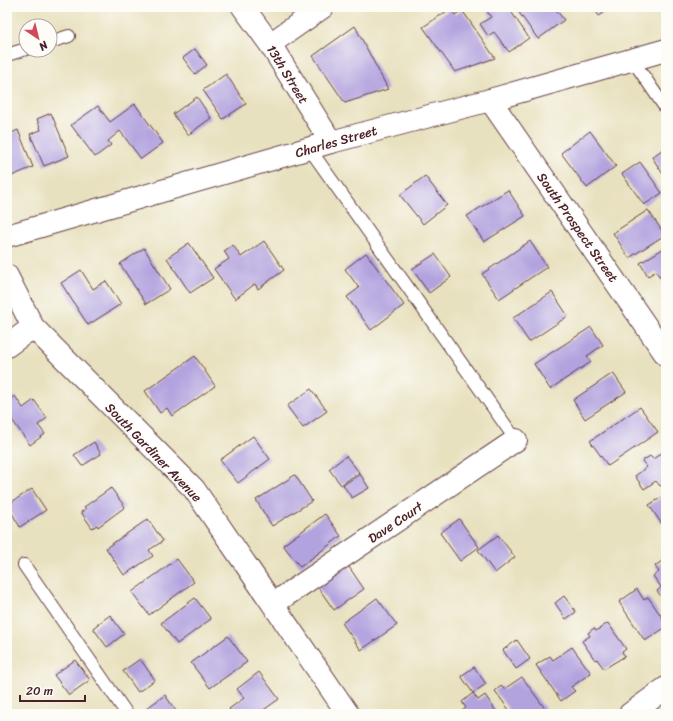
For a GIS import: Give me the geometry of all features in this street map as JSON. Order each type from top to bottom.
[{"type":"street","name":"13th Street","points":[[243,7],[270,44],[331,142]]},
{"type":"street","points":[[270,44],[323,7]]},
{"type":"street","name":"Charles Street","points":[[7,236],[308,148],[490,100],[666,50]]},
{"type":"street","name":"South Prospect Street","points":[[490,100],[666,355]]},
{"type":"street","name":"South Gardiner Avenue","points":[[7,276],[33,327],[194,490],[274,604],[348,714]]},
{"type":"street","points":[[7,346],[33,327]]},
{"type":"street","name":"Dave Court","points":[[274,604],[516,440]]},
{"type":"street","points":[[630,714],[666,688]]},
{"type":"lane","points":[[58,39],[69,36]]},
{"type":"lane","points":[[7,55],[18,52]]},
{"type":"lane","points":[[632,59],[666,109]]},
{"type":"lane","points":[[308,148],[516,440]]},
{"type":"lane","points":[[24,565],[126,714]]},
{"type":"building","points":[[484,7],[508,7],[529,38],[509,52],[494,32],[488,36],[480,24],[491,17]]},
{"type":"building","points":[[515,7],[554,7],[564,20],[538,39]]},
{"type":"building","points":[[593,7],[613,7],[599,16]]},
{"type":"building","points":[[450,9],[455,15],[462,10],[495,58],[455,72],[423,27]]},
{"type":"building","points":[[355,26],[388,89],[345,103],[313,56]]},
{"type":"building","points":[[195,49],[207,65],[195,74],[183,58]]},
{"type":"building","points":[[226,74],[246,104],[223,119],[203,90]]},
{"type":"building","points":[[197,97],[211,118],[188,135],[173,114]]},
{"type":"building","points":[[135,104],[163,143],[141,159],[120,131],[108,141],[111,145],[95,157],[71,125],[98,106],[110,122]]},
{"type":"building","points":[[51,113],[69,156],[44,166],[30,134],[41,130],[37,119]]},
{"type":"building","points":[[18,130],[33,167],[7,178],[7,135]]},
{"type":"building","points":[[590,131],[616,166],[587,188],[561,153]]},
{"type":"building","points":[[666,147],[666,179],[652,157]]},
{"type":"building","points":[[640,162],[662,193],[644,205],[622,174]]},
{"type":"building","points":[[425,176],[447,205],[423,224],[400,195]]},
{"type":"building","points":[[508,190],[525,216],[484,242],[467,216]]},
{"type":"building","points":[[648,210],[665,235],[629,258],[613,233]]},
{"type":"building","points":[[264,241],[284,270],[258,289],[255,284],[235,299],[214,269],[229,259],[224,251],[233,245],[241,257]]},
{"type":"building","points":[[530,241],[547,267],[499,299],[482,274]]},
{"type":"building","points":[[189,243],[213,278],[190,293],[167,258]]},
{"type":"building","points":[[666,247],[666,280],[663,282],[656,271],[648,276],[640,263]]},
{"type":"building","points":[[144,248],[170,289],[146,304],[120,264]]},
{"type":"building","points":[[366,253],[404,305],[371,330],[347,297],[359,288],[345,269]]},
{"type":"building","points":[[435,254],[451,277],[429,293],[412,269]]},
{"type":"building","points":[[81,270],[93,289],[106,281],[121,304],[88,325],[61,283]]},
{"type":"building","points":[[552,292],[568,316],[529,342],[513,318]]},
{"type":"building","points":[[591,327],[603,345],[587,356],[591,362],[550,389],[534,364]]},
{"type":"building","points":[[195,356],[215,386],[172,416],[167,408],[160,413],[145,391]]},
{"type":"building","points":[[613,373],[626,392],[585,419],[573,400]]},
{"type":"building","points":[[311,389],[327,411],[303,428],[287,406]]},
{"type":"building","points":[[15,396],[23,408],[34,400],[47,418],[38,425],[45,434],[30,445],[7,413],[7,401]]},
{"type":"building","points":[[640,407],[658,432],[608,466],[590,441]]},
{"type":"building","points":[[253,436],[270,459],[238,483],[220,460]]},
{"type":"building","points":[[94,442],[101,454],[82,466],[74,455]]},
{"type":"building","points":[[666,450],[666,482],[660,486],[656,481],[644,489],[635,476],[647,467],[642,461],[650,456],[653,459]]},
{"type":"building","points":[[346,456],[359,472],[341,485],[329,469]]},
{"type":"building","points":[[360,474],[369,488],[352,498],[343,485]]},
{"type":"building","points":[[295,475],[312,501],[272,526],[256,500]]},
{"type":"building","points":[[111,488],[125,507],[98,527],[97,525],[92,528],[81,512],[86,509],[84,507]]},
{"type":"building","points":[[32,489],[46,510],[20,527],[7,505]]},
{"type":"building","points":[[662,497],[666,503],[666,520],[661,523],[649,505]]},
{"type":"building","points":[[325,514],[341,536],[300,567],[283,545]]},
{"type":"building","points":[[148,519],[163,541],[149,550],[153,556],[124,575],[106,548]]},
{"type":"building","points":[[459,519],[479,547],[460,561],[440,533]]},
{"type":"building","points":[[498,535],[515,557],[495,573],[478,550]]},
{"type":"building","points":[[177,559],[194,582],[149,615],[132,592]]},
{"type":"building","points":[[662,561],[666,567],[666,603],[657,591],[661,587],[653,576],[659,572],[655,566]]},
{"type":"building","points":[[347,564],[364,589],[334,610],[317,586]]},
{"type":"building","points":[[637,589],[644,600],[648,597],[666,623],[666,627],[645,641],[619,602]]},
{"type":"building","points":[[564,596],[576,612],[566,619],[555,603]]},
{"type":"building","points":[[195,598],[211,619],[177,644],[161,623]]},
{"type":"building","points":[[377,598],[397,625],[361,650],[342,623]]},
{"type":"building","points":[[110,615],[124,634],[107,647],[93,628]]},
{"type":"building","points":[[608,623],[626,649],[622,652],[625,656],[604,669],[597,659],[595,660],[582,641],[590,636],[588,633],[594,628],[596,631]]},
{"type":"building","points":[[228,636],[247,662],[210,688],[191,663]]},
{"type":"building","points":[[517,640],[530,659],[516,669],[503,650]]},
{"type":"building","points":[[572,647],[591,673],[571,687],[575,691],[561,701],[536,665],[550,656],[553,660]]},
{"type":"building","points":[[140,659],[155,680],[138,692],[123,671]]},
{"type":"building","points":[[75,660],[90,680],[69,695],[54,675]]},
{"type":"building","points":[[474,667],[486,684],[473,693],[461,676]]},
{"type":"building","points":[[259,672],[279,699],[258,714],[233,714],[229,709],[244,698],[237,689]]},
{"type":"building","points":[[522,677],[546,710],[541,714],[512,714],[495,691],[501,686],[504,689]]},
{"type":"building","points":[[473,693],[478,700],[485,695],[498,714],[458,714],[466,708],[462,702]]},
{"type":"building","points":[[165,695],[178,714],[152,714],[147,708]]}]
